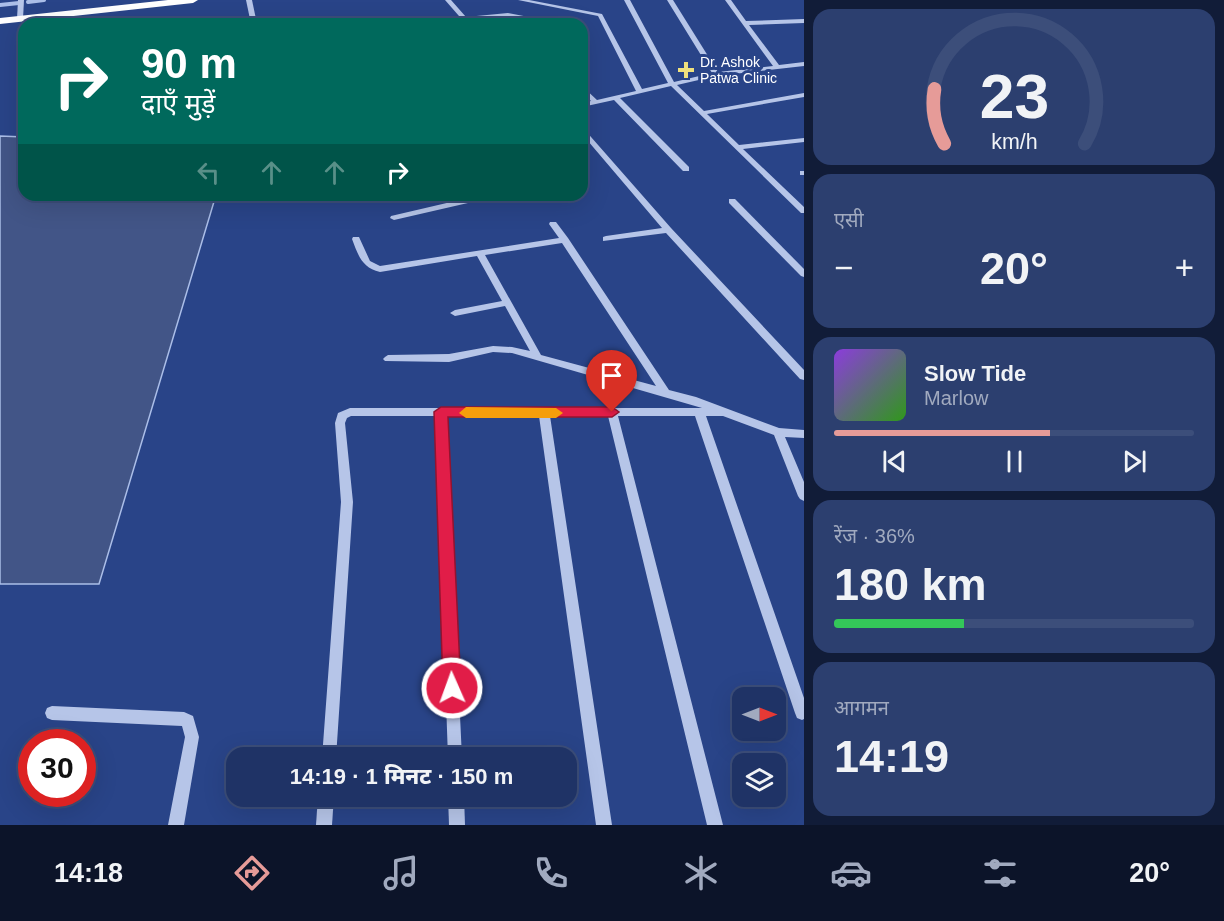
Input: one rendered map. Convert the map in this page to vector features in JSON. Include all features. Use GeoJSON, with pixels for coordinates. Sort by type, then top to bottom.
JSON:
{"type":"FeatureCollection","features":[{"type":"Feature","properties":{"kind":"highway"},"geometry":{"type":"LineString","coordinates":[[0,21],[151,0]]}},
{"type":"Feature","properties":{"kind":"highway"},"geometry":{"type":"LineString","coordinates":[[0,16],[19,17],[193,0]]}},
{"type":"Feature","properties":{"kind":"street"},"geometry":{"type":"LineString","coordinates":[[19,17],[21,0]]}},
{"type":"Feature","properties":{"kind":"street"},"geometry":{"type":"LineString","coordinates":[[249,0],[253,18]]}},
{"type":"Feature","properties":{"kind":"street"},"geometry":{"type":"LineString","coordinates":[[448,0],[464,18]]}},
{"type":"Feature","properties":{"kind":"street"},"geometry":{"type":"LineString","coordinates":[[520,0],[601,16],[639,90]]}},
{"type":"Feature","properties":{"kind":"street"},"geometry":{"type":"LineString","coordinates":[[627,0],[671,83],[804,211]]}},
{"type":"Feature","properties":{"kind":"street"},"geometry":{"type":"LineString","coordinates":[[670,0],[716,74]]}},
{"type":"Feature","properties":{"kind":"street"},"geometry":{"type":"LineString","coordinates":[[728,0],[777,67]]}},
{"type":"Feature","properties":{"kind":"street"},"geometry":{"type":"LineString","coordinates":[[539,18],[546,4]]}},
{"type":"Feature","properties":{"kind":"street"},"geometry":{"type":"LineString","coordinates":[[490,18],[508,15],[526,18]]}},
{"type":"Feature","properties":{"kind":"street"},"geometry":{"type":"LineString","coordinates":[[508,15],[511,18]]}},
{"type":"Feature","properties":{"kind":"street"},"geometry":{"type":"LineString","coordinates":[[746,23],[803,22]]}},
{"type":"Feature","properties":{"kind":"street"},"geometry":{"type":"LineString","coordinates":[[588,104],[639,90],[716,74],[804,64]]}},
{"type":"Feature","properties":{"kind":"street"},"geometry":{"type":"LineString","coordinates":[[588,94],[596,102]]}},
{"type":"Feature","properties":{"kind":"street"},"geometry":{"type":"LineString","coordinates":[[702,113],[804,95]]}},
{"type":"Feature","properties":{"kind":"street"},"geometry":{"type":"LineString","coordinates":[[615,97],[686,169]]}},
{"type":"Feature","properties":{"kind":"street"},"geometry":{"type":"LineString","coordinates":[[588,137],[668,230],[804,376]]}},
{"type":"Feature","properties":{"kind":"street"},"geometry":{"type":"LineString","coordinates":[[738,147],[804,140]]}},
{"type":"Feature","properties":{"kind":"street"},"geometry":{"type":"LineString","coordinates":[[394,218],[466,201]]}},
{"type":"Feature","properties":{"kind":"street"},"geometry":{"type":"LineString","coordinates":[[732,201],[804,274]]}},
{"type":"Feature","properties":{"kind":"street"},"geometry":{"type":"LineString","coordinates":[[553,224],[666,393]]}},
{"type":"Feature","properties":{"kind":"street"},"geometry":{"type":"LineString","coordinates":[[606,238],[668,230]]}},
{"type":"Feature","properties":{"kind":"street"},"geometry":{"type":"LineString","coordinates":[[356,239],[364,259],[373,268],[565,240]]}},
{"type":"Feature","properties":{"kind":"street"},"geometry":{"type":"LineString","coordinates":[[480,254],[537,356]]}},
{"type":"Feature","properties":{"kind":"street"},"geometry":{"type":"LineString","coordinates":[[455,313],[507,303]]}},
{"type":"Feature","properties":{"kind":"street"},"geometry":{"type":"LineString","coordinates":[[388,359],[449,358],[498,349],[537,356],[666,393],[778,432],[804,434]]}},
{"type":"Feature","properties":{"kind":"street"},"geometry":{"type":"LineString","coordinates":[[330,747],[347,502],[340,423],[342,416],[350,412],[700,414],[723,412]]}},
{"type":"Feature","properties":{"kind":"street"},"geometry":{"type":"LineString","coordinates":[[441,412],[454,747]]}},
{"type":"Feature","properties":{"kind":"street"},"geometry":{"type":"LineString","coordinates":[[612,412],[715,825]]}},
{"type":"Feature","properties":{"kind":"street"},"geometry":{"type":"LineString","coordinates":[[544,414],[604,825]]}},
{"type":"Feature","properties":{"kind":"street"},"geometry":{"type":"LineString","coordinates":[[700,414],[802,713]]}},
{"type":"Feature","properties":{"kind":"street"},"geometry":{"type":"LineString","coordinates":[[778,432],[804,496]]}},
{"type":"Feature","properties":{"kind":"street"},"geometry":{"type":"LineString","coordinates":[[52,713],[188,721],[192,737],[176,825]]}},
{"type":"Feature","properties":{"kind":"street"},"geometry":{"type":"LineString","coordinates":[[324,825],[325,807]]}},
{"type":"Feature","properties":{"kind":"street"},"geometry":{"type":"LineString","coordinates":[[456,807],[457,825]]}},
{"type":"Feature","properties":{"kind":"water"},"geometry":{"type":"Polygon","coordinates":[[[0,136],[18,137],[18,201],[214,201],[99,584],[0,584],[0,136]]]}},
{"type":"Feature","properties":{"kind":"waterway"},"geometry":{"type":"LineString","coordinates":[[28,2],[44,0]]}},
{"type":"Feature","properties":{"kind":"waterway"},"geometry":{"type":"LineString","coordinates":[[0,5],[19,3]]}},
{"type":"Feature","properties":{"kind":"slow traffic"},"geometry":{"type":"LineString","coordinates":[[466,413],[556,413]]}},
{"type":"Feature","properties":{"kind":"place","name":"Dr. Ashok Patwa Clinic"},"geometry":{"type":"Point","coordinates":[686,70]}},
{"type":"Feature","properties":{"kind":"route"},"geometry":{"type":"LineString","coordinates":[[452,688],[441,412],[544,414],[612,412]]}}]}
